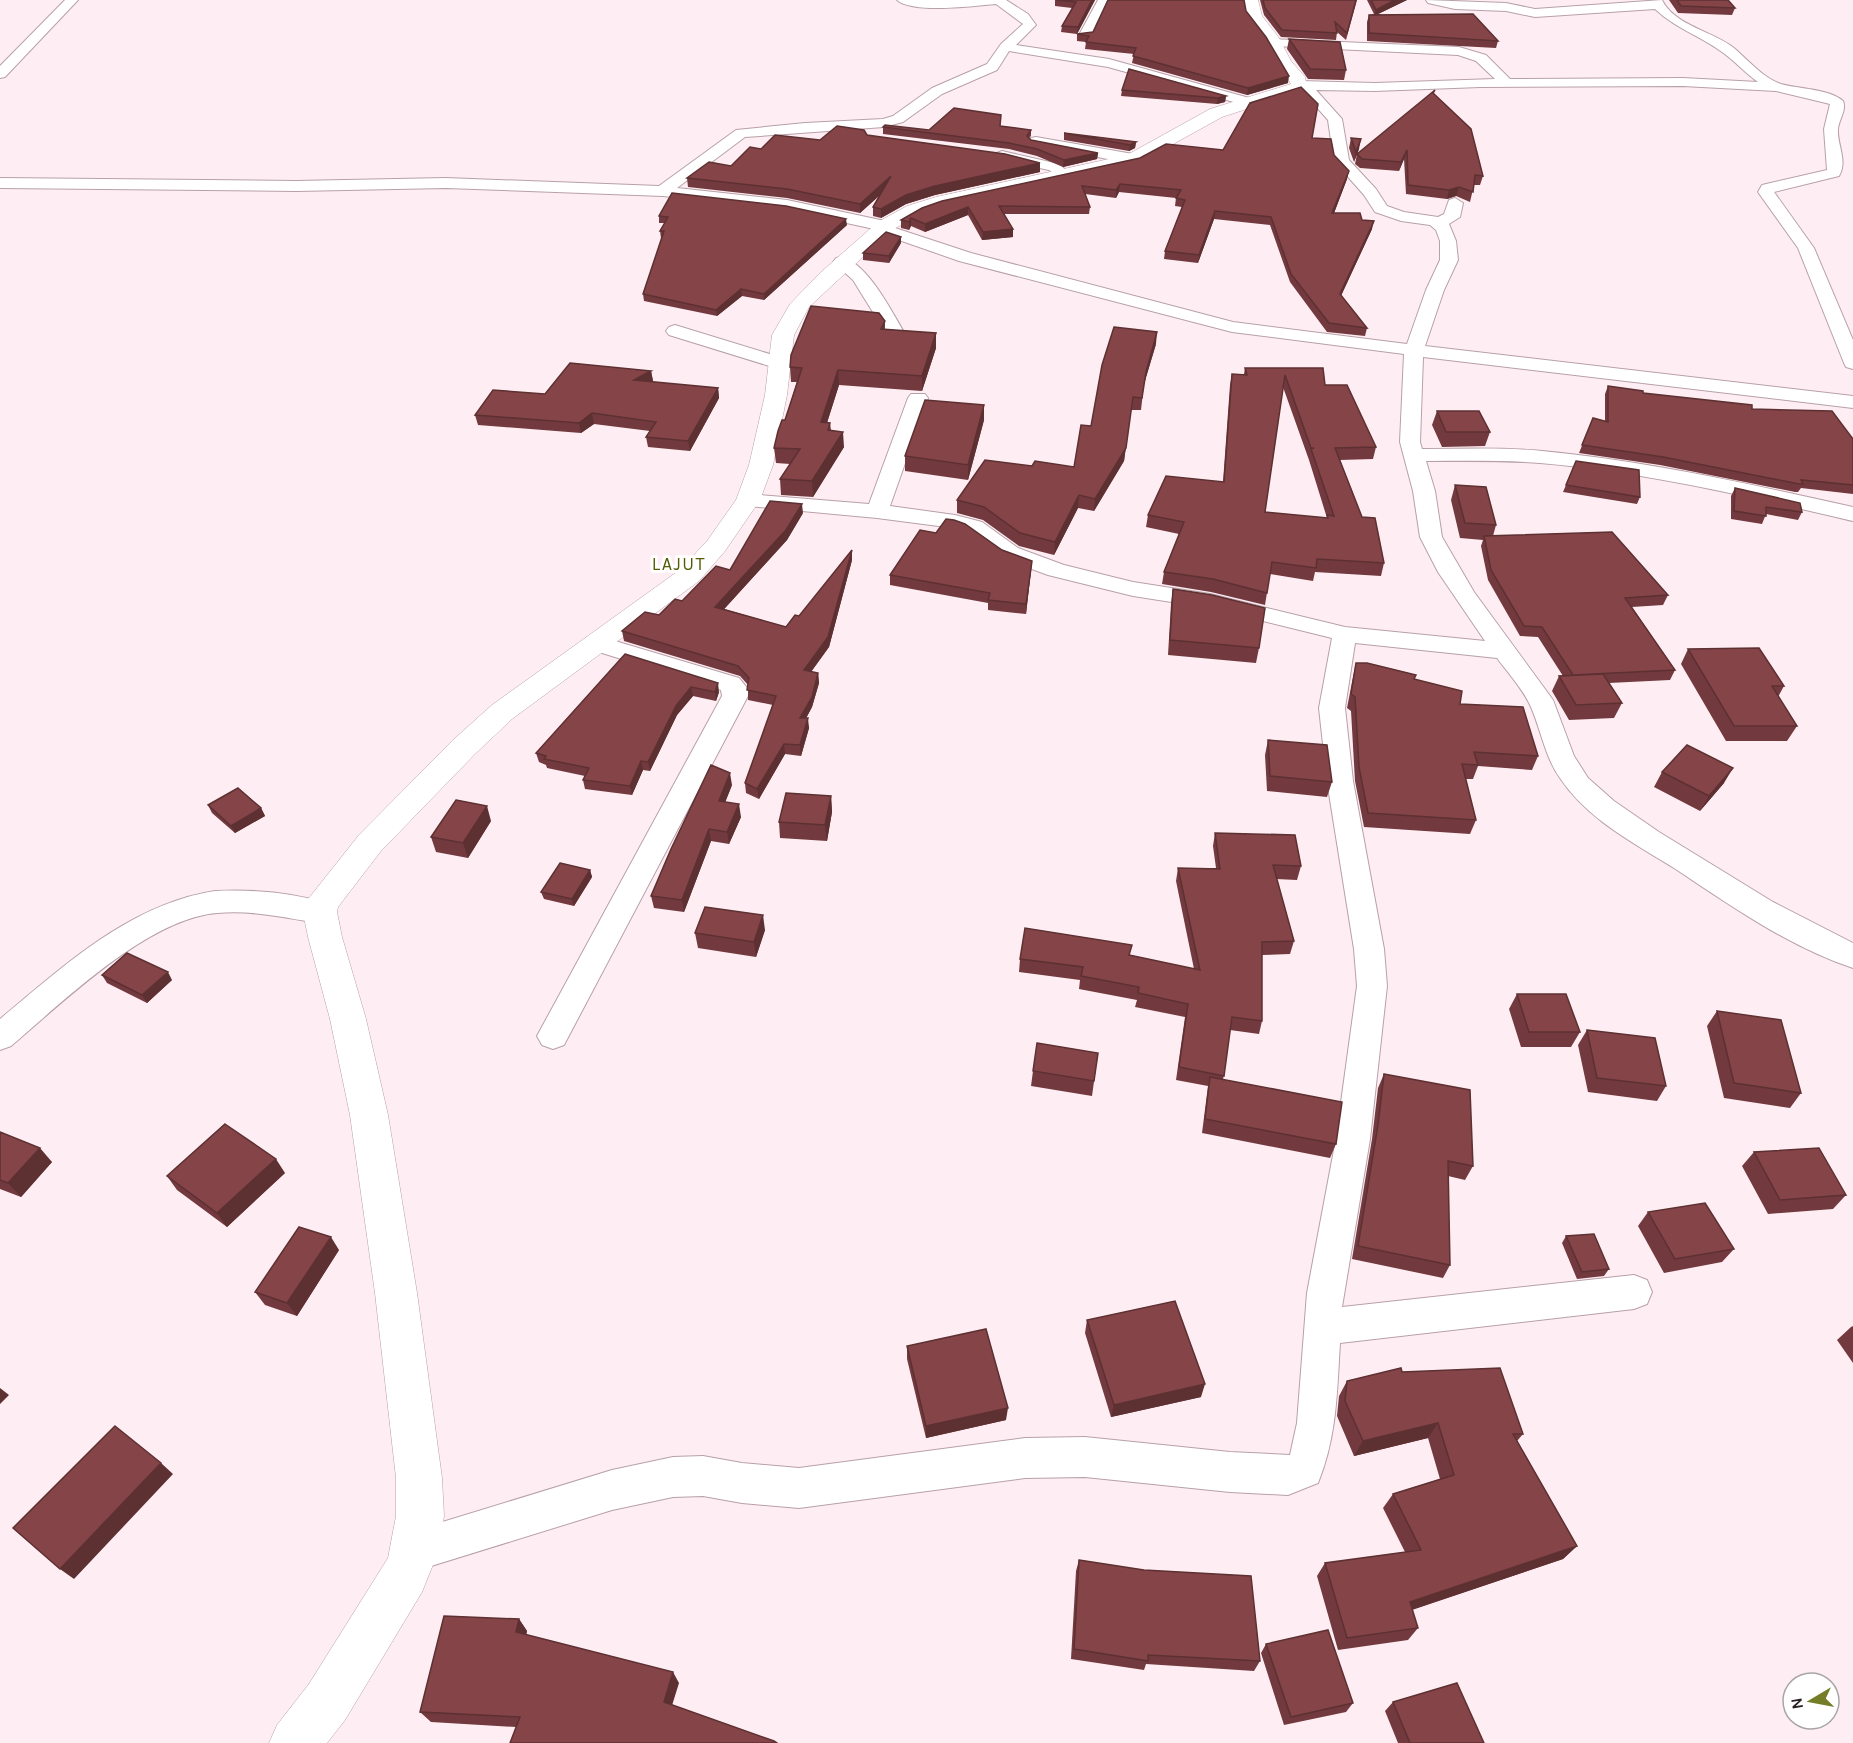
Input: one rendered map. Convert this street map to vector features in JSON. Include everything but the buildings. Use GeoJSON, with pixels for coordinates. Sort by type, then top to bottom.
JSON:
{"type":"FeatureCollection","features":[{"type":"Feature","properties":{"kind":"street"},"geometry":{"type":"LineString","coordinates":[[0,74],[72,0]]}},
{"type":"Feature","properties":{"kind":"street"},"geometry":{"type":"LineString","coordinates":[[663,191],[741,134],[805,127],[884,123],[898,119],[937,92],[992,67],[1006,47],[1030,25],[1024,17],[997,0],[935,5],[903,0]]}},
{"type":"Feature","properties":{"kind":"street"},"geometry":{"type":"LineString","coordinates":[[1085,35],[1104,0]]}},
{"type":"Feature","properties":{"kind":"street"},"geometry":{"type":"LineString","coordinates":[[1251,0],[1249,5],[1252,11],[1274,42],[1300,86],[1313,94],[1335,119],[1338,148],[1342,161],[1370,192],[1381,209],[1401,216],[1438,223],[1452,217],[1455,203]]}},
{"type":"Feature","properties":{"kind":"street"},"geometry":{"type":"LineString","coordinates":[[1432,0],[1455,5],[1506,7],[1535,13],[1657,3],[1673,19],[1728,50],[1746,69],[1776,87]]}},
{"type":"Feature","properties":{"kind":"street"},"geometry":{"type":"LineString","coordinates":[[1274,42],[1459,51],[1481,58],[1507,83]]}},
{"type":"Feature","properties":{"kind":"street"},"geometry":{"type":"LineString","coordinates":[[1006,47],[1109,63],[1248,102]]}},
{"type":"Feature","properties":{"kind":"street"},"geometry":{"type":"LineString","coordinates":[[295,1743],[349,1669],[405,1575],[415,1550],[420,1516],[419,1478],[369,1115],[348,1019],[320,912],[326,896],[370,843],[464,747],[502,712],[690,575],[716,546],[748,500],[763,457],[776,395],[783,335],[800,304],[842,262],[883,227],[915,210],[936,202],[1133,159],[1216,113],[1300,86],[1381,87],[1664,81],[1776,87],[1821,96],[1838,104],[1832,121],[1831,134],[1837,163],[1833,173],[1780,183],[1768,188],[1766,192],[1806,248],[1853,363]]}},
{"type":"Feature","properties":{"kind":"street"},"geometry":{"type":"LineString","coordinates":[[1036,141],[1133,159]]}},
{"type":"Feature","properties":{"kind":"street"},"geometry":{"type":"LineString","coordinates":[[983,154],[1054,167],[1062,174]]}},
{"type":"Feature","properties":{"kind":"street"},"geometry":{"type":"LineString","coordinates":[[0,183],[296,186],[446,183],[663,191],[787,205],[883,227],[965,257],[1232,327],[1853,402]]}},
{"type":"Feature","properties":{"kind":"street"},"geometry":{"type":"LineString","coordinates":[[1438,223],[1443,228],[1448,241],[1449,260],[1435,290],[1414,350],[1410,432],[1424,491],[1431,537],[1449,572],[1540,700],[1548,714],[1567,770],[1578,784],[1616,817],[1722,886],[1820,942],[1853,956]]}},
{"type":"Feature","properties":{"kind":"street"},"geometry":{"type":"LineString","coordinates":[[842,262],[860,276],[899,339]]}},
{"type":"Feature","properties":{"kind":"street"},"geometry":{"type":"LineString","coordinates":[[675,331],[779,363]]}},
{"type":"Feature","properties":{"kind":"street"},"geometry":{"type":"LineString","coordinates":[[877,511],[918,398]]}},
{"type":"Feature","properties":{"kind":"street"},"geometry":{"type":"LineString","coordinates":[[1414,455],[1532,457],[1586,463],[1719,484],[1853,514]]}},
{"type":"Feature","properties":{"kind":"street"},"geometry":{"type":"LineString","coordinates":[[748,500],[877,511],[965,524],[1010,553],[1056,570],[1133,589],[1220,603],[1345,634],[1504,651]]}},
{"type":"Feature","properties":{"kind":"street"},"geometry":{"type":"LineString","coordinates":[[415,1550],[612,1490],[673,1477],[703,1476],[742,1483],[799,1488],[1025,1458],[1085,1457],[1230,1472],[1288,1475],[1304,1469],[1311,1450],[1316,1423],[1325,1293],[1358,1107],[1372,986],[1369,949],[1340,781],[1332,708],[1334,684],[1345,634]]}},
{"type":"Feature","properties":{"kind":"street"},"geometry":{"type":"LineString","coordinates":[[553,1036],[735,696],[735,689],[730,684],[595,643]]}},
{"type":"Feature","properties":{"kind":"street"},"geometry":{"type":"LineString","coordinates":[[0,1037],[106,953],[156,919],[172,912],[202,903],[232,902],[320,912]]}},
{"type":"Feature","properties":{"kind":"street"},"geometry":{"type":"LineString","coordinates":[[1323,1327],[1634,1292]]}},
{"type":"Feature","properties":{"kind":"district","name":"LAJUT"},"geometry":{"type":"Point","coordinates":[679,564]}}]}
